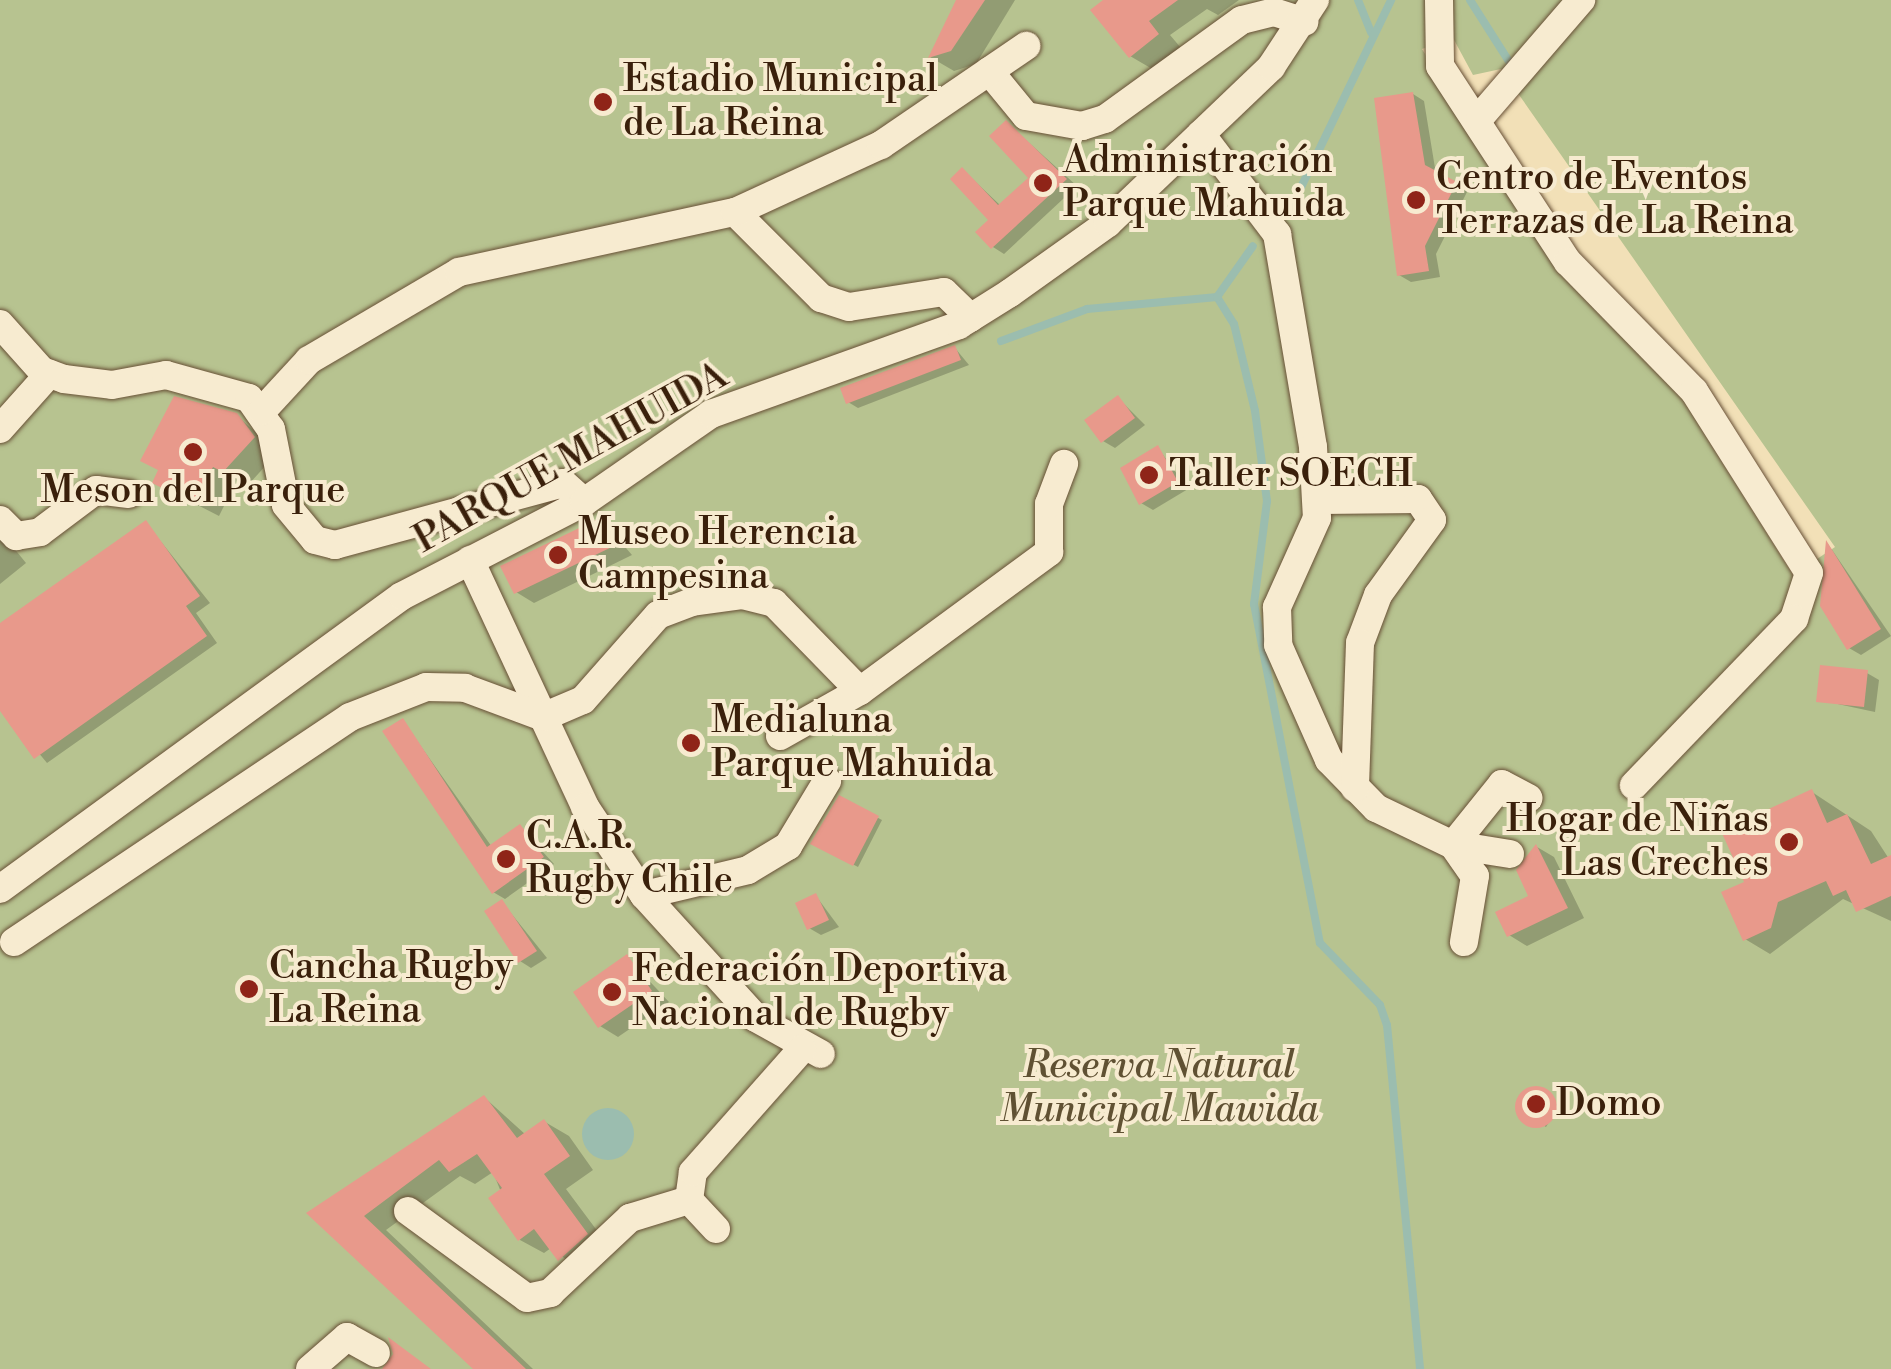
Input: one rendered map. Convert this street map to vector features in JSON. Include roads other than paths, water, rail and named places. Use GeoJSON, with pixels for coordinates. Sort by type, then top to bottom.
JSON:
{"type":"FeatureCollection","features":[{"type":"Feature","properties":{"kind":"street"},"geometry":{"type":"LineString","coordinates":[[1439,0],[1440,66],[1480,117],[1568,262],[1694,391],[1809,573],[1794,620],[1634,785]]}},
{"type":"Feature","properties":{"kind":"street"},"geometry":{"type":"LineString","coordinates":[[1480,117],[1581,0]]}},
{"type":"Feature","properties":{"kind":"street"},"geometry":{"type":"LineString","coordinates":[[988,71],[1026,116],[1082,126],[1105,119],[1242,20],[1274,12],[1309,11]]}},
{"type":"Feature","properties":{"kind":"street","name":"PARQUE MAHUIDA"},"geometry":{"type":"LineString","coordinates":[[0,889],[402,596],[584,502],[711,414],[970,318],[1108,223],[1201,134],[1309,11]]}},
{"type":"Feature","properties":{"kind":"street"},"geometry":{"type":"LineString","coordinates":[[262,411],[310,360],[459,272],[735,212],[881,145],[1026,46]]}},
{"type":"Feature","properties":{"kind":"street"},"geometry":{"type":"LineString","coordinates":[[1201,134],[1277,234],[1320,500],[1274,626],[1329,760],[1355,788],[1400,823],[1452,844],[1510,854]]}},
{"type":"Feature","properties":{"kind":"street"},"geometry":{"type":"LineString","coordinates":[[735,212],[821,298],[849,308],[944,292],[970,318]]}},
{"type":"Feature","properties":{"kind":"street"},"geometry":{"type":"LineString","coordinates":[[0,324],[50,374],[112,385],[180,378],[249,398],[262,411],[286,505],[315,540],[335,546],[563,483],[584,502]]}},
{"type":"Feature","properties":{"kind":"street"},"geometry":{"type":"LineString","coordinates":[[0,429],[50,374]]}},
{"type":"Feature","properties":{"kind":"street"},"geometry":{"type":"LineString","coordinates":[[780,736],[860,691],[1049,552],[1049,504],[1064,464]]}},
{"type":"Feature","properties":{"kind":"street"},"geometry":{"type":"LineString","coordinates":[[0,520],[16,536],[40,532],[96,490],[130,494]]}},
{"type":"Feature","properties":{"kind":"street"},"geometry":{"type":"LineString","coordinates":[[1320,500],[1418,498],[1432,520],[1378,594],[1360,642],[1355,788]]}},
{"type":"Feature","properties":{"kind":"street"},"geometry":{"type":"LineString","coordinates":[[470,560],[586,807],[644,896],[756,1018],[811,1052],[693,1172],[688,1200]]}},
{"type":"Feature","properties":{"kind":"street"},"geometry":{"type":"LineString","coordinates":[[14,942],[294,749],[399,694],[466,688],[544,717],[583,700],[658,615],[742,594],[774,603],[860,691]]}},
{"type":"Feature","properties":{"kind":"street"},"geometry":{"type":"LineString","coordinates":[[644,896],[748,870],[788,846],[827,781]]}},
{"type":"Feature","properties":{"kind":"street"},"geometry":{"type":"LineString","coordinates":[[1452,844],[1502,784],[1528,798]]}},
{"type":"Feature","properties":{"kind":"street"},"geometry":{"type":"LineString","coordinates":[[1452,844],[1476,876],[1464,942]]}},
{"type":"Feature","properties":{"kind":"street"},"geometry":{"type":"LineString","coordinates":[[408,1210],[528,1298],[550,1293],[630,1218],[688,1200]]}},
{"type":"Feature","properties":{"kind":"street"},"geometry":{"type":"LineString","coordinates":[[688,1200],[716,1229]]}},
{"type":"Feature","properties":{"kind":"street"},"geometry":{"type":"LineString","coordinates":[[310,1369],[347,1337],[376,1354]]}},
{"type":"Feature","properties":{"kind":"waterway"},"geometry":{"type":"LineString","coordinates":[[1358,0],[1371,32]]}},
{"type":"Feature","properties":{"kind":"waterway"},"geometry":{"type":"LineString","coordinates":[[1292,206],[1391,0]]}},
{"type":"Feature","properties":{"kind":"waterway"},"geometry":{"type":"LineString","coordinates":[[1470,0],[1510,63]]}},
{"type":"Feature","properties":{"kind":"waterway"},"geometry":{"type":"LineString","coordinates":[[1001,341],[1087,309],[1217,297],[1253,246]]}},
{"type":"Feature","properties":{"kind":"waterway"},"geometry":{"type":"LineString","coordinates":[[1217,297],[1234,324],[1255,411],[1267,501],[1254,604],[1320,943],[1380,1005],[1387,1025],[1420,1369]]}},
{"type":"Feature","properties":{"kind":"place","name":"Estadio Municipal de La Reina"},"geometry":{"type":"Point","coordinates":[603,102]}},
{"type":"Feature","properties":{"kind":"place","name":"Administración Parque Mahuida"},"geometry":{"type":"Point","coordinates":[1043,183]}},
{"type":"Feature","properties":{"kind":"place","name":"Centro de Eventos Terrazas de La Reina"},"geometry":{"type":"Point","coordinates":[1416,200]}},
{"type":"Feature","properties":{"kind":"place","name":"Meson del Parque"},"geometry":{"type":"Point","coordinates":[193,452]}},
{"type":"Feature","properties":{"kind":"place","name":"Taller SOECH"},"geometry":{"type":"Point","coordinates":[1149,475]}},
{"type":"Feature","properties":{"kind":"place","name":"Museo Herencia Campesina"},"geometry":{"type":"Point","coordinates":[558,555]}},
{"type":"Feature","properties":{"kind":"place","name":"Medialuna Parque Mahuida"},"geometry":{"type":"Point","coordinates":[691,743]}},
{"type":"Feature","properties":{"kind":"place","name":"Hogar de Niñas Las Creches"},"geometry":{"type":"Point","coordinates":[1789,842]}},
{"type":"Feature","properties":{"kind":"place","name":"C.A.R. Rugby Chile"},"geometry":{"type":"Point","coordinates":[506,859]}},
{"type":"Feature","properties":{"kind":"place","name":"Cancha Rugby La Reina"},"geometry":{"type":"Point","coordinates":[249,989]}},
{"type":"Feature","properties":{"kind":"place","name":"Federación Deportiva Nacional de Rugby"},"geometry":{"type":"Point","coordinates":[612,992]}},
{"type":"Feature","properties":{"kind":"place","name":"Domo"},"geometry":{"type":"Point","coordinates":[1536,1104]}},
{"type":"Feature","properties":{"kind":"park label","name":"Reserva Natural Municipal Mawida"},"geometry":{"type":"Point","coordinates":[1159,1088]}}]}
